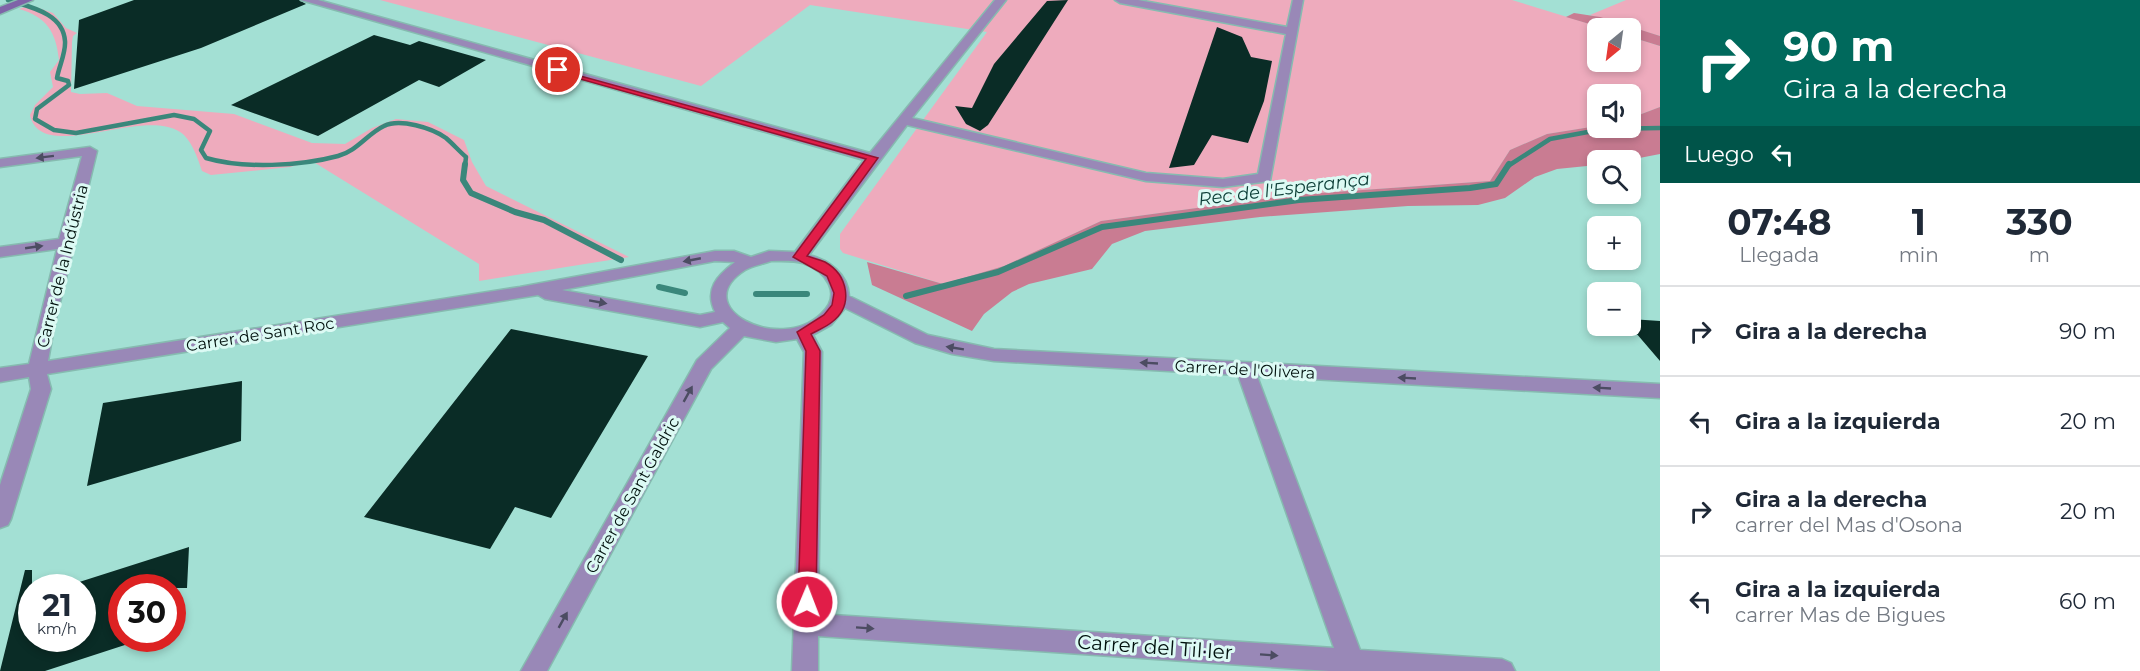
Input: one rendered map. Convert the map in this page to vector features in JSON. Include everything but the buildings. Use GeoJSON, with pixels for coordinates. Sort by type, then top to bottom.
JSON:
{"type":"FeatureCollection","features":[{"type":"Feature","properties":{"kind":"street"},"geometry":{"type":"LineString","coordinates":[[3,9],[28,0]]}},
{"type":"Feature","properties":{"kind":"street"},"geometry":{"type":"LineString","coordinates":[[306,0],[873,158]]}},
{"type":"Feature","properties":{"kind":"street"},"geometry":{"type":"LineString","coordinates":[[800,257],[873,158],[1001,0]]}},
{"type":"Feature","properties":{"kind":"street"},"geometry":{"type":"LineString","coordinates":[[1120,0],[1293,32]]}},
{"type":"Feature","properties":{"kind":"street"},"geometry":{"type":"LineString","coordinates":[[903,120],[1146,177],[1223,183],[1265,178],[1299,0]]}},
{"type":"Feature","properties":{"kind":"street","name":"Carrer de la Indústria"},"geometry":{"type":"LineString","coordinates":[[0,163],[90,151],[45,327],[37,369],[41,388],[0,519]]}},
{"type":"Feature","properties":{"kind":"street"},"geometry":{"type":"LineString","coordinates":[[0,252],[67,243]]}},
{"type":"Feature","properties":{"kind":"street","name":"Carrer de Sant Roc"},"geometry":{"type":"LineString","coordinates":[[0,375],[519,293],[715,256],[734,256],[749,262]]}},
{"type":"Feature","properties":{"kind":"street"},"geometry":{"type":"LineString","coordinates":[[769,256],[800,257],[820,265],[838,282],[840,299],[829,318],[803,332],[777,336],[733,322],[718,303],[719,289],[733,270],[769,256]]}},
{"type":"Feature","properties":{"kind":"street","name":"Carrer de Sant Roc"},"geometry":{"type":"LineString","coordinates":[[519,293],[548,293],[700,321],[733,322]]}},
{"type":"Feature","properties":{"kind":"street","name":"Carrer de l'Olivera"},"geometry":{"type":"LineString","coordinates":[[840,299],[862,307],[913,336],[943,346],[994,355],[1660,391]]}},
{"type":"Feature","properties":{"kind":"street","name":"Carrer de Sant Galdric"},"geometry":{"type":"LineString","coordinates":[[534,671],[704,365],[733,322]]}},
{"type":"Feature","properties":{"kind":"street"},"geometry":{"type":"LineString","coordinates":[[803,332],[813,351],[805,671]]}},
{"type":"Feature","properties":{"kind":"street"},"geometry":{"type":"LineString","coordinates":[[1245,369],[1353,666]]}},
{"type":"Feature","properties":{"kind":"street","name":"Carrer del Til·ler"},"geometry":{"type":"LineString","coordinates":[[807,624],[1353,666],[1502,671]]}},
{"type":"Feature","properties":{"kind":"shaded area"},"geometry":{"type":"Polygon","coordinates":[[[380,0],[1512,0],[1587,23],[1587,72],[1641,72],[1641,40],[1660,46],[1660,107],[1641,114],[1641,84],[1587,84],[1587,128],[1547,134],[1510,150],[1490,181],[1292,195],[1101,221],[1004,266],[943,284],[843,253],[840,249],[840,234],[987,32],[810,5],[701,86],[380,0]]]}},
{"type":"Feature","properties":{"kind":"shaded area"},"geometry":{"type":"Polygon","coordinates":[[[1626,0],[1660,0],[1660,36],[1641,30],[1641,18],[1600,18],[1590,15],[1626,0]]]}},
{"type":"Feature","properties":{"kind":"shaded area"},"geometry":{"type":"Polygon","coordinates":[[[30,5],[53,13],[66,28],[77,33],[73,36],[72,42],[71,92],[107,93],[137,106],[234,114],[312,143],[345,144],[372,128],[396,119],[428,122],[464,140],[472,162],[486,186],[629,257],[479,281],[479,264],[312,161],[290,167],[211,175],[202,171],[193,147],[184,135],[168,127],[147,125],[74,135],[54,135],[38,129],[30,115],[35,105],[53,87],[50,72],[59,60],[55,41],[48,27],[37,16],[19,9],[30,5]]]}},
{"type":"Feature","properties":{"kind":"shaded area"},"geometry":{"type":"Polygon","coordinates":[[[1574,13],[1603,18],[1587,18],[1587,23],[1566,17],[1574,13]]]}},
{"type":"Feature","properties":{"kind":"shaded area"},"geometry":{"type":"Polygon","coordinates":[[[1641,30],[1660,36],[1660,46],[1641,40],[1641,30]]]}},
{"type":"Feature","properties":{"kind":"shaded area"},"geometry":{"type":"Polygon","coordinates":[[[1660,107],[1660,154],[1641,158],[1641,150],[1587,150],[1587,166],[1557,169],[1535,177],[1505,198],[1478,205],[1408,206],[1260,217],[1145,231],[1112,244],[1092,269],[1029,284],[1012,292],[984,314],[972,331],[872,285],[867,262],[943,284],[1004,266],[1101,221],[1292,195],[1490,181],[1510,150],[1547,134],[1587,128],[1587,138],[1641,138],[1641,114],[1660,107]]]}},
{"type":"Feature","properties":{"kind":"waterway","name":"Rec de l'Esperança"},"geometry":{"type":"LineString","coordinates":[[8,0],[44,13],[52,18],[63,31],[64,50],[57,78],[68,81],[69,85],[37,109],[35,119],[54,130],[76,133],[174,115],[194,119],[210,131],[201,150],[206,158],[237,164],[272,165],[307,162],[345,154],[372,133],[384,126],[398,123],[424,128],[446,138],[466,157],[465,166]]}},
{"type":"Feature","properties":{"kind":"waterway","name":"Rec de l'Esperança"},"geometry":{"type":"LineString","coordinates":[[1508,166],[1550,139],[1604,129],[1660,128]]}},
{"type":"Feature","properties":{"kind":"waterway","name":"Rec de l'Esperança"},"geometry":{"type":"LineString","coordinates":[[465,164],[463,180],[471,193],[515,212],[544,220],[621,260]]}},
{"type":"Feature","properties":{"kind":"waterway","name":"Rec de l'Esperança"},"geometry":{"type":"LineString","coordinates":[[906,296],[998,272],[1102,227],[1299,200],[1470,188],[1496,184],[1509,164]]}},
{"type":"Feature","properties":{"kind":"waterway"},"geometry":{"type":"LineString","coordinates":[[659,287],[685,293]]}},
{"type":"Feature","properties":{"kind":"waterway"},"geometry":{"type":"LineString","coordinates":[[756,294],[807,294]]}},
{"type":"Feature","properties":{"kind":"route"},"geometry":{"type":"LineString","coordinates":[[558,70],[873,158],[800,257],[820,265],[831,273],[838,282],[841,293],[838,306],[829,318],[822,324],[803,332],[813,351],[807,602]]}}]}
